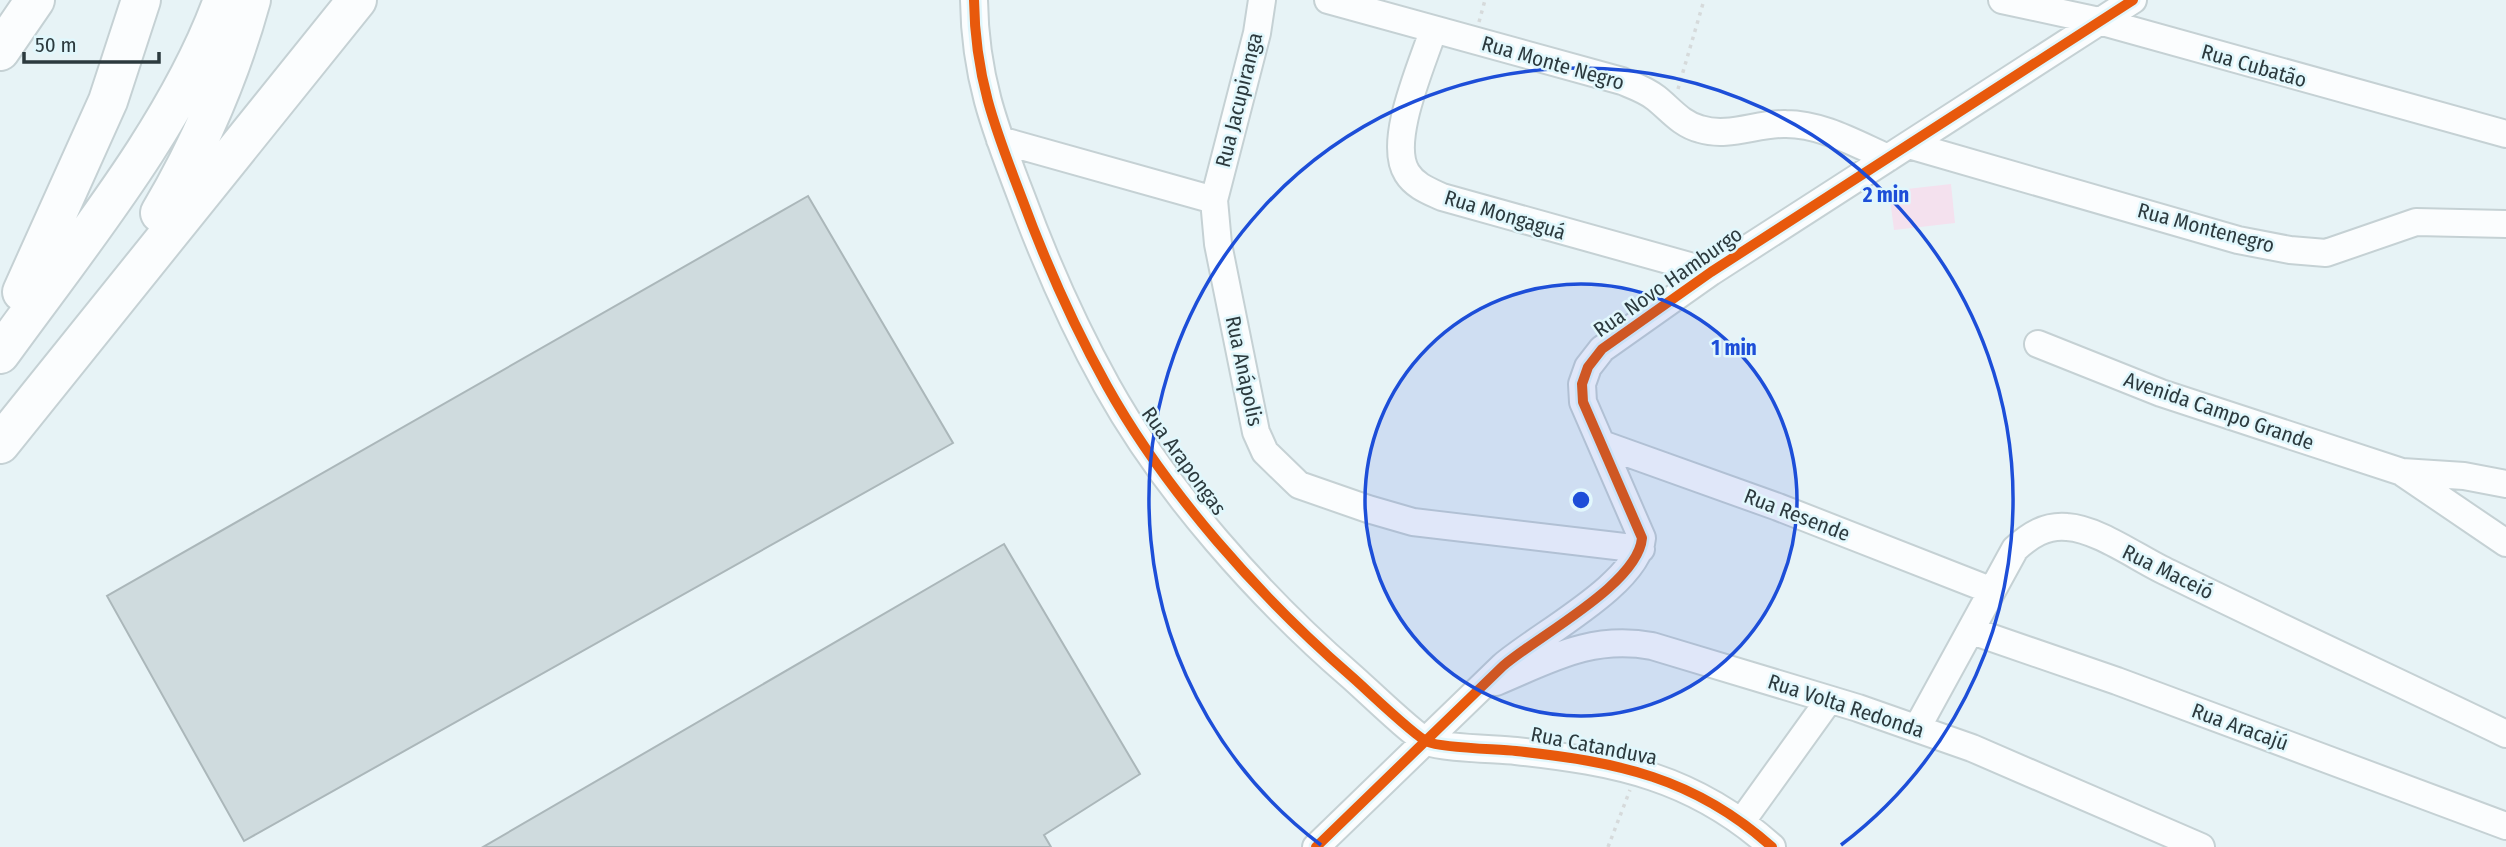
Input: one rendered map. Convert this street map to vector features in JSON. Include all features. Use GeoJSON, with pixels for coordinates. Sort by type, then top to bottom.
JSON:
{"type":"FeatureCollection","features":[{"type":"Feature","properties":{"kind":"highway"},"geometry":{"type":"LineString","coordinates":[[0,22],[12,0]]}},
{"type":"Feature","properties":{"kind":"highway"},"geometry":{"type":"LineString","coordinates":[[0,51],[34,0]]}},
{"type":"Feature","properties":{"kind":"highway"},"geometry":{"type":"LineString","coordinates":[[0,338],[51,233],[98,123],[141,0]]}},
{"type":"Feature","properties":{"kind":"highway"},"geometry":{"type":"LineString","coordinates":[[0,354],[105,209],[159,127],[194,66],[223,0]]}},
{"type":"Feature","properties":{"kind":"highway"},"geometry":{"type":"LineString","coordinates":[[44,386],[156,221],[189,164],[218,100],[251,0]]}},
{"type":"Feature","properties":{"kind":"highway"},"geometry":{"type":"LineString","coordinates":[[0,444],[357,0]]}},
{"type":"Feature","properties":{"kind":"street","name":"Rua Arapongas"},"geometry":{"type":"LineString","coordinates":[[974,0],[978,69],[1000,140],[1037,238],[1073,320],[1108,388],[1172,483],[1219,541],[1312,642],[1428,742]]}},
{"type":"Feature","properties":{"kind":"street","name":"Rua Jacupiranga"},"geometry":{"type":"LineString","coordinates":[[1214,200],[1251,57],[1262,0]]}},
{"type":"Feature","properties":{"kind":"street","name":"Rua Monte Negro"},"geometry":{"type":"LineString","coordinates":[[1328,0],[1622,81],[1656,98],[1685,123],[1714,132],[1783,124],[1802,125],[1899,152]]}},
{"type":"Feature","properties":{"kind":"street","name":"Rua Cubatão"},"geometry":{"type":"LineString","coordinates":[[2002,0],[2099,21],[2506,134]]}},
{"type":"Feature","properties":{"kind":"street","name":"Rua Novo Hamburgo"},"geometry":{"type":"LineString","coordinates":[[1641,549],[1642,538],[1634,516],[1583,402],[1582,384],[1588,367],[1602,349],[1711,272],[2133,0]]}},
{"type":"Feature","properties":{"kind":"street","name":"Rua Mongaguá"},"geometry":{"type":"LineString","coordinates":[[1433,31],[1401,141],[1403,164],[1413,180],[1442,197],[1711,272]]}},
{"type":"Feature","properties":{"kind":"street"},"geometry":{"type":"LineString","coordinates":[[1000,140],[1214,200]]}},
{"type":"Feature","properties":{"kind":"street","name":"Rua Montenegro"},"geometry":{"type":"LineString","coordinates":[[1899,152],[2238,240],[2290,250],[2326,253],[2416,222],[2506,224]]}},
{"type":"Feature","properties":{"kind":"street","name":"Rua Anápolis"},"geometry":{"type":"LineString","coordinates":[[1214,200],[1218,244],[1256,432],[1265,452],[1279,469],[1299,485],[1413,522],[1641,549]]}},
{"type":"Feature","properties":{"kind":"street","name":"Avenida Campo Grande"},"geometry":{"type":"LineString","coordinates":[[2038,344],[2161,393],[2402,472]]}},
{"type":"Feature","properties":{"kind":"street","name":"Rua Resende"},"geometry":{"type":"LineString","coordinates":[[1602,444],[1778,506],[1990,590]]}},
{"type":"Feature","properties":{"kind":"street"},"geometry":{"type":"LineString","coordinates":[[2402,472],[2464,476],[2506,484]]}},
{"type":"Feature","properties":{"kind":"street"},"geometry":{"type":"LineString","coordinates":[[2402,472],[2506,543]]}},
{"type":"Feature","properties":{"kind":"street"},"geometry":{"type":"LineString","coordinates":[[2449,504],[2464,476]]}},
{"type":"Feature","properties":{"kind":"street","name":"Rua Maceió"},"geometry":{"type":"LineString","coordinates":[[1917,729],[1972,631],[1990,590],[2015,549],[2029,536],[2048,528],[2068,527],[2088,532],[2165,572],[2506,734]]}},
{"type":"Feature","properties":{"kind":"street"},"geometry":{"type":"LineString","coordinates":[[1316,847],[1525,647],[1616,583],[1631,567],[1641,549]]}},
{"type":"Feature","properties":{"kind":"street","name":"Rua Aracajú"},"geometry":{"type":"LineString","coordinates":[[1972,631],[2117,681],[2506,825]]}},
{"type":"Feature","properties":{"kind":"street","name":"Rua Volta Redonda"},"geometry":{"type":"LineString","coordinates":[[1482,688],[1567,652],[1595,644],[1624,641],[1707,662],[1972,748],[2201,847]]}},
{"type":"Feature","properties":{"kind":"street"},"geometry":{"type":"LineString","coordinates":[[1742,821],[1829,700]]}},
{"type":"Feature","properties":{"kind":"street","name":"Rua Catanduva"},"geometry":{"type":"LineString","coordinates":[[1428,742],[1561,756],[1638,770],[1703,796],[1742,821],[1772,847]]}},
{"type":"Feature","properties":{"kind":"path"},"geometry":{"type":"LineString","coordinates":[[1671,112],[1704,0]]}},
{"type":"Feature","properties":{"kind":"path"},"geometry":{"type":"LineString","coordinates":[[1608,847],[1638,770]]}},
{"type":"Feature","properties":{"kind":"shaded area"},"geometry":{"type":"Polygon","coordinates":[[[1951,184],[1955,223],[1894,230],[1889,191],[1951,184]]]}},
{"type":"Feature","properties":{"kind":"building"},"geometry":{"type":"Polygon","coordinates":[[[808,196],[953,443],[244,841],[107,596],[808,196]]]}},
{"type":"Feature","properties":{"kind":"building"},"geometry":{"type":"Polygon","coordinates":[[[1004,544],[1140,774],[1044,835],[1051,847],[483,847],[1004,544]]]}},
{"type":"Feature","properties":{"kind":"cycle path"},"geometry":{"type":"LineString","coordinates":[[974,0],[982,77],[995,123],[1040,245],[1071,316],[1107,386],[1157,465],[1186,504],[1249,577],[1317,645],[1401,722],[1428,742],[1445,746],[1553,755],[1653,777],[1713,804],[1743,823],[1772,847]]}},
{"type":"Feature","properties":{"kind":"cycle path"},"geometry":{"type":"LineString","coordinates":[[1316,847],[1503,666],[1606,591],[1624,573],[1636,555],[1642,538],[1583,402],[1582,384],[1588,367],[1602,349],[1711,272],[2133,0]]}}]}
